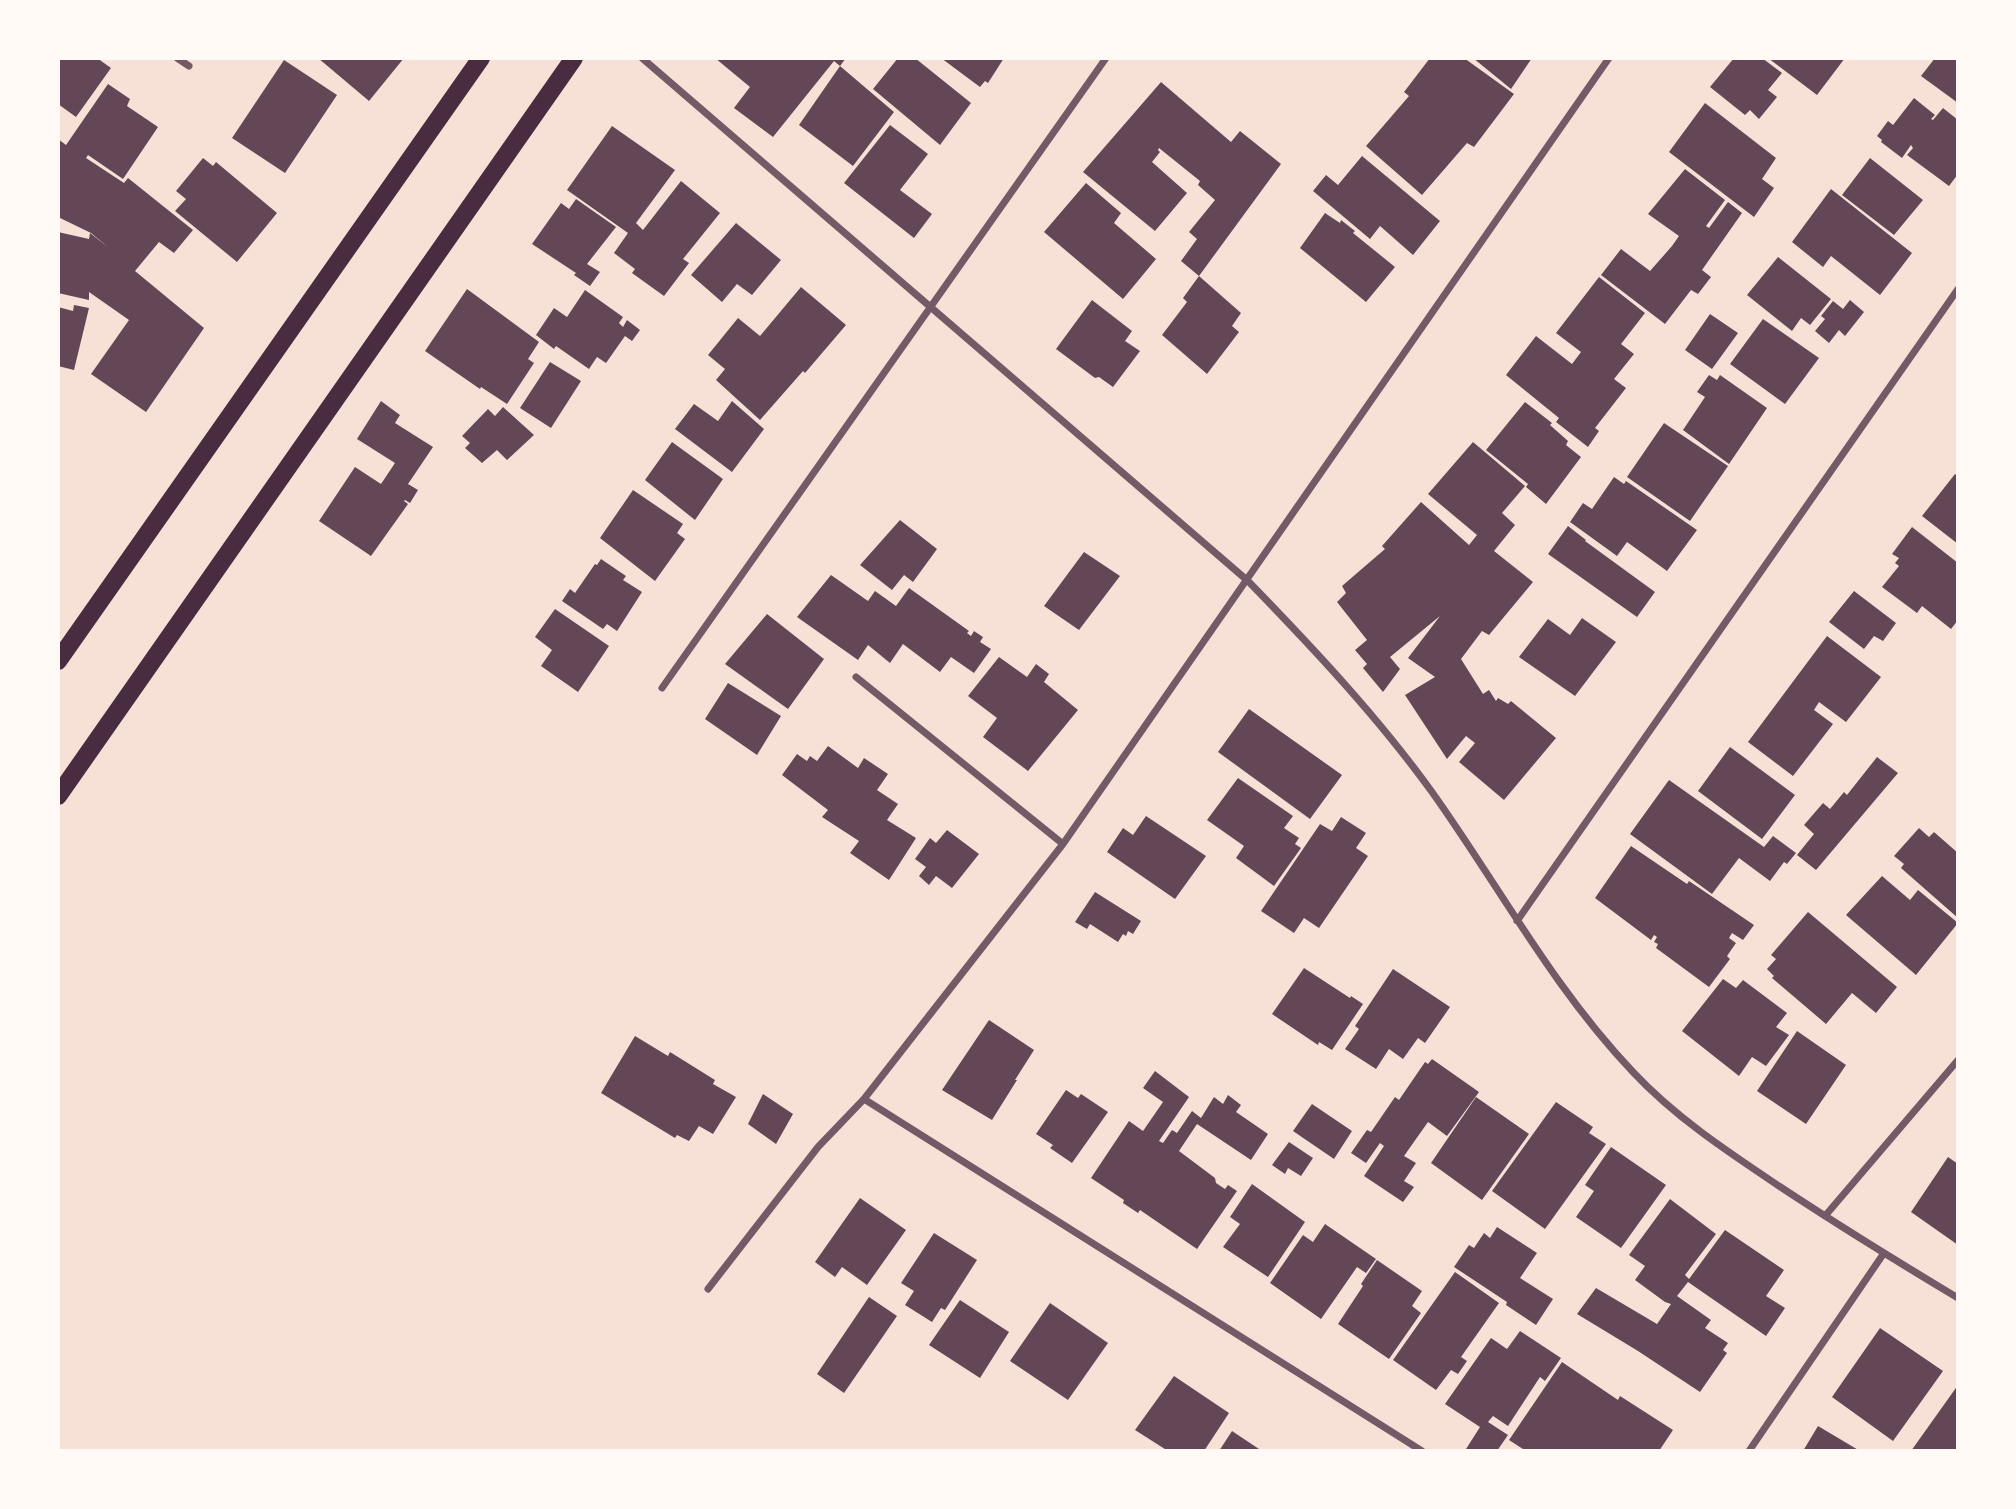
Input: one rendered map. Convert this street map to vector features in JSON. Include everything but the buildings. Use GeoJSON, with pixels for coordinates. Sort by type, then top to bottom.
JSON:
{"type":"FeatureCollection","features":[{"type":"Feature","properties":{"kind":"main road"},"geometry":{"type":"LineString","coordinates":[[58,661],[481,58]]}},
{"type":"Feature","properties":{"kind":"main road"},"geometry":{"type":"LineString","coordinates":[[58,796],[574,58]]}},
{"type":"Feature","properties":{"kind":"street"},"geometry":{"type":"LineString","coordinates":[[177,58],[188,66]]}},
{"type":"Feature","properties":{"kind":"street"},"geometry":{"type":"LineString","coordinates":[[642,58],[1248,581],[1336,673],[1386,733],[1432,793],[1565,990],[1634,1073],[1681,1115],[1730,1153],[1825,1216],[1958,1298]]}},
{"type":"Feature","properties":{"kind":"street"},"geometry":{"type":"LineString","coordinates":[[662,688],[1106,58]]}},
{"type":"Feature","properties":{"kind":"street"},"geometry":{"type":"LineString","coordinates":[[708,1289],[818,1147],[864,1099],[1063,844],[1609,58]]}},
{"type":"Feature","properties":{"kind":"street"},"geometry":{"type":"LineString","coordinates":[[1517,920],[1958,289]]}},
{"type":"Feature","properties":{"kind":"street"},"geometry":{"type":"LineString","coordinates":[[856,677],[1063,844]]}},
{"type":"Feature","properties":{"kind":"street"},"geometry":{"type":"LineString","coordinates":[[1825,1216],[1958,1060]]}},
{"type":"Feature","properties":{"kind":"street"},"geometry":{"type":"LineString","coordinates":[[864,1099],[1422,1451]]}},
{"type":"Feature","properties":{"kind":"street"},"geometry":{"type":"LineString","coordinates":[[1749,1451],[1884,1253]]}}]}
